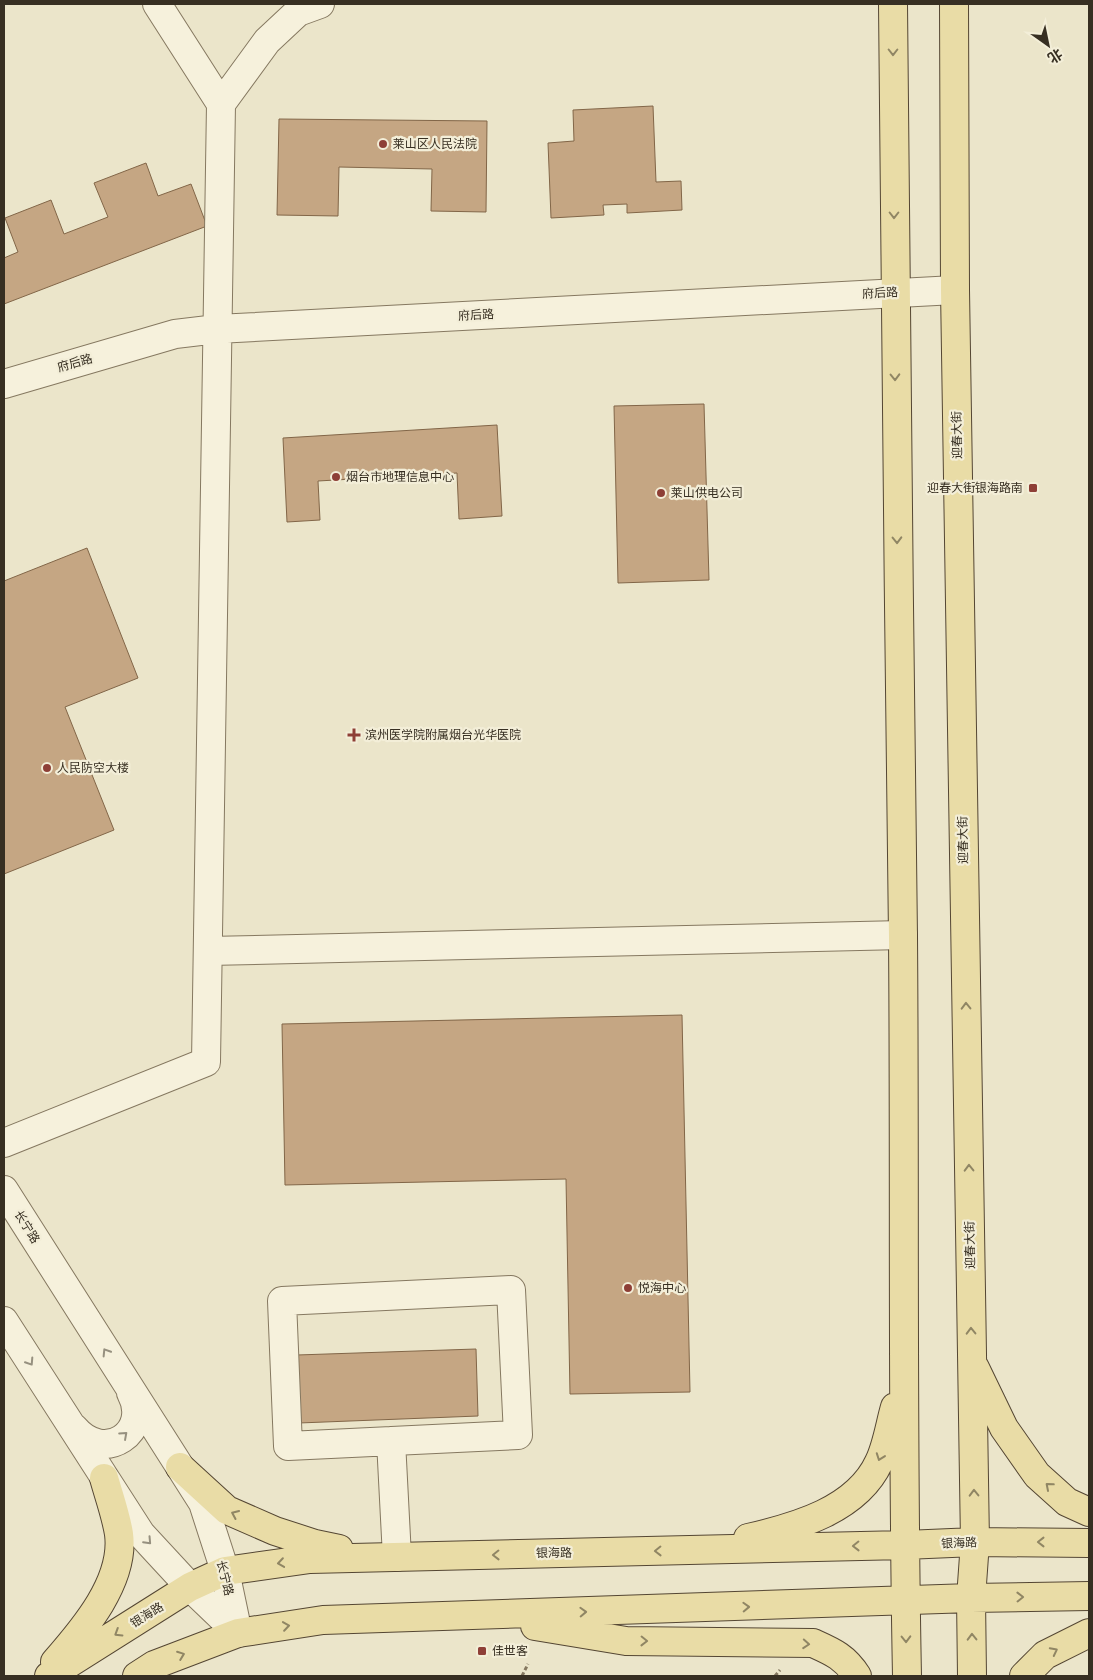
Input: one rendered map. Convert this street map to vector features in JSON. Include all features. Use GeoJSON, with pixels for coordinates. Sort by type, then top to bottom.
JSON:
{"type":"FeatureCollection","features":[{"type":"Feature","properties":{"kind":"main road"},"geometry":{"type":"LineString","coordinates":[[893,4],[894,292],[903,935],[905,1601],[907,1676]]}},
{"type":"Feature","properties":{"kind":"main road","name":"迎春大街"},"geometry":{"type":"LineString","coordinates":[[954,4],[954,290],[975,1542],[971,1598],[972,1676]]}},
{"type":"Feature","properties":{"kind":"main road"},"geometry":{"type":"LineString","coordinates":[[972,1361],[1004,1428],[1036,1475],[1067,1502],[1089,1512]]}},
{"type":"Feature","properties":{"kind":"main road"},"geometry":{"type":"LineString","coordinates":[[693,1550],[780,1531],[828,1512],[859,1492],[879,1462],[904,1377]]}},
{"type":"Feature","properties":{"kind":"main road"},"geometry":{"type":"LineString","coordinates":[[180,1466],[227,1510],[275,1531],[315,1544],[390,1557]]}},
{"type":"Feature","properties":{"kind":"main road"},"geometry":{"type":"LineString","coordinates":[[43,1676],[80,1633],[112,1583],[119,1562],[119,1535],[104,1478]]}},
{"type":"Feature","properties":{"kind":"main road","name":"银海路"},"geometry":{"type":"LineString","coordinates":[[49,1676],[190,1587],[225,1571],[310,1559],[975,1542],[1089,1543]]}},
{"type":"Feature","properties":{"kind":"main road"},"geometry":{"type":"LineString","coordinates":[[137,1676],[154,1665],[238,1633],[323,1620],[971,1598],[1089,1596]]}},
{"type":"Feature","properties":{"kind":"main road"},"geometry":{"type":"LineString","coordinates":[[475,1616],[626,1641],[813,1643],[834,1652],[849,1664],[857,1676]]}},
{"type":"Feature","properties":{"kind":"main road"},"geometry":{"type":"LineString","coordinates":[[1024,1676],[1045,1655],[1089,1633]]}},
{"type":"Feature","properties":{"kind":"street"},"geometry":{"type":"LineString","coordinates":[[4,1143],[206,1062],[221,104],[157,4]]}},
{"type":"Feature","properties":{"kind":"street"},"geometry":{"type":"LineString","coordinates":[[221,104],[267,41],[298,12],[320,4]]}},
{"type":"Feature","properties":{"kind":"street","name":"府后路"},"geometry":{"type":"LineString","coordinates":[[4,384],[175,334],[217,329],[954,290]]}},
{"type":"Feature","properties":{"kind":"street"},"geometry":{"type":"LineString","coordinates":[[208,951],[903,935]]}},
{"type":"Feature","properties":{"kind":"street","name":"长宁路"},"geometry":{"type":"LineString","coordinates":[[4,1190],[203,1503],[225,1571],[238,1633]]}},
{"type":"Feature","properties":{"kind":"street"},"geometry":{"type":"LineString","coordinates":[[511,1290],[518,1435],[391,1441],[288,1446],[282,1301],[511,1290]]}},
{"type":"Feature","properties":{"kind":"street","name":"长宁路"},"geometry":{"type":"LineString","coordinates":[[4,1321],[141,1534],[190,1587],[238,1633]]}},
{"type":"Feature","properties":{"kind":"street"},"geometry":{"type":"LineString","coordinates":[[70,1423],[81,1436],[96,1444],[114,1444],[129,1433],[136,1417],[134,1399],[125,1382]]}},
{"type":"Feature","properties":{"kind":"street"},"geometry":{"type":"LineString","coordinates":[[390,1557],[391,1441]]}},
{"type":"Feature","properties":{"kind":"path"},"geometry":{"type":"LineString","coordinates":[[522,1676],[528,1664]]}},
{"type":"Feature","properties":{"kind":"building"},"geometry":{"type":"Polygon","coordinates":[[[653,106],[656,182],[681,181],[682,210],[627,213],[627,204],[603,205],[604,215],[551,218],[548,143],[574,141],[573,110],[653,106]]]}},
{"type":"Feature","properties":{"kind":"building","name":"莱山区人民法院"},"geometry":{"type":"Polygon","coordinates":[[[279,119],[487,121],[486,212],[431,211],[432,169],[339,167],[338,216],[277,215],[279,119]]]}},
{"type":"Feature","properties":{"kind":"building"},"geometry":{"type":"Polygon","coordinates":[[[146,163],[158,196],[191,184],[207,226],[4,304],[4,258],[18,252],[5,218],[51,200],[64,234],[108,217],[94,183],[146,163]]]}},
{"type":"Feature","properties":{"kind":"building","name":"莱山供电公司"},"geometry":{"type":"Polygon","coordinates":[[[704,404],[709,580],[618,583],[614,406],[704,404]]]}},
{"type":"Feature","properties":{"kind":"building","name":"烟台市地理信息中心"},"geometry":{"type":"Polygon","coordinates":[[[497,425],[502,516],[459,519],[457,473],[318,481],[320,520],[287,522],[283,438],[497,425]]]}},
{"type":"Feature","properties":{"kind":"building","name":"人民防空大楼"},"geometry":{"type":"Polygon","coordinates":[[[87,548],[138,678],[65,707],[114,830],[4,874],[4,581],[87,548]]]}},
{"type":"Feature","properties":{"kind":"building","name":"悦海中心"},"geometry":{"type":"Polygon","coordinates":[[[682,1015],[690,1392],[570,1394],[566,1179],[285,1185],[282,1024],[682,1015]]]}},
{"type":"Feature","properties":{"kind":"building"},"geometry":{"type":"Polygon","coordinates":[[[476,1349],[478,1416],[299,1423],[297,1355],[476,1349]]]}},
{"type":"Feature","properties":{"kind":"place","name":"莱山区人民法院"},"geometry":{"type":"Point","coordinates":[383,144]}},
{"type":"Feature","properties":{"kind":"place","name":"烟台市地理信息中心"},"geometry":{"type":"Point","coordinates":[336,477]}},
{"type":"Feature","properties":{"kind":"place","name":"迎春大街银海路南"},"geometry":{"type":"Point","coordinates":[1033,488]}},
{"type":"Feature","properties":{"kind":"place","name":"莱山供电公司"},"geometry":{"type":"Point","coordinates":[661,493]}},
{"type":"Feature","properties":{"kind":"place","name":"滨州医学院附属烟台光华医院"},"geometry":{"type":"Point","coordinates":[354,735]}},
{"type":"Feature","properties":{"kind":"place","name":"人民防空大楼"},"geometry":{"type":"Point","coordinates":[47,768]}},
{"type":"Feature","properties":{"kind":"place","name":"悦海中心"},"geometry":{"type":"Point","coordinates":[628,1288]}},
{"type":"Feature","properties":{"kind":"place","name":"佳世客"},"geometry":{"type":"Point","coordinates":[482,1651]}}]}
